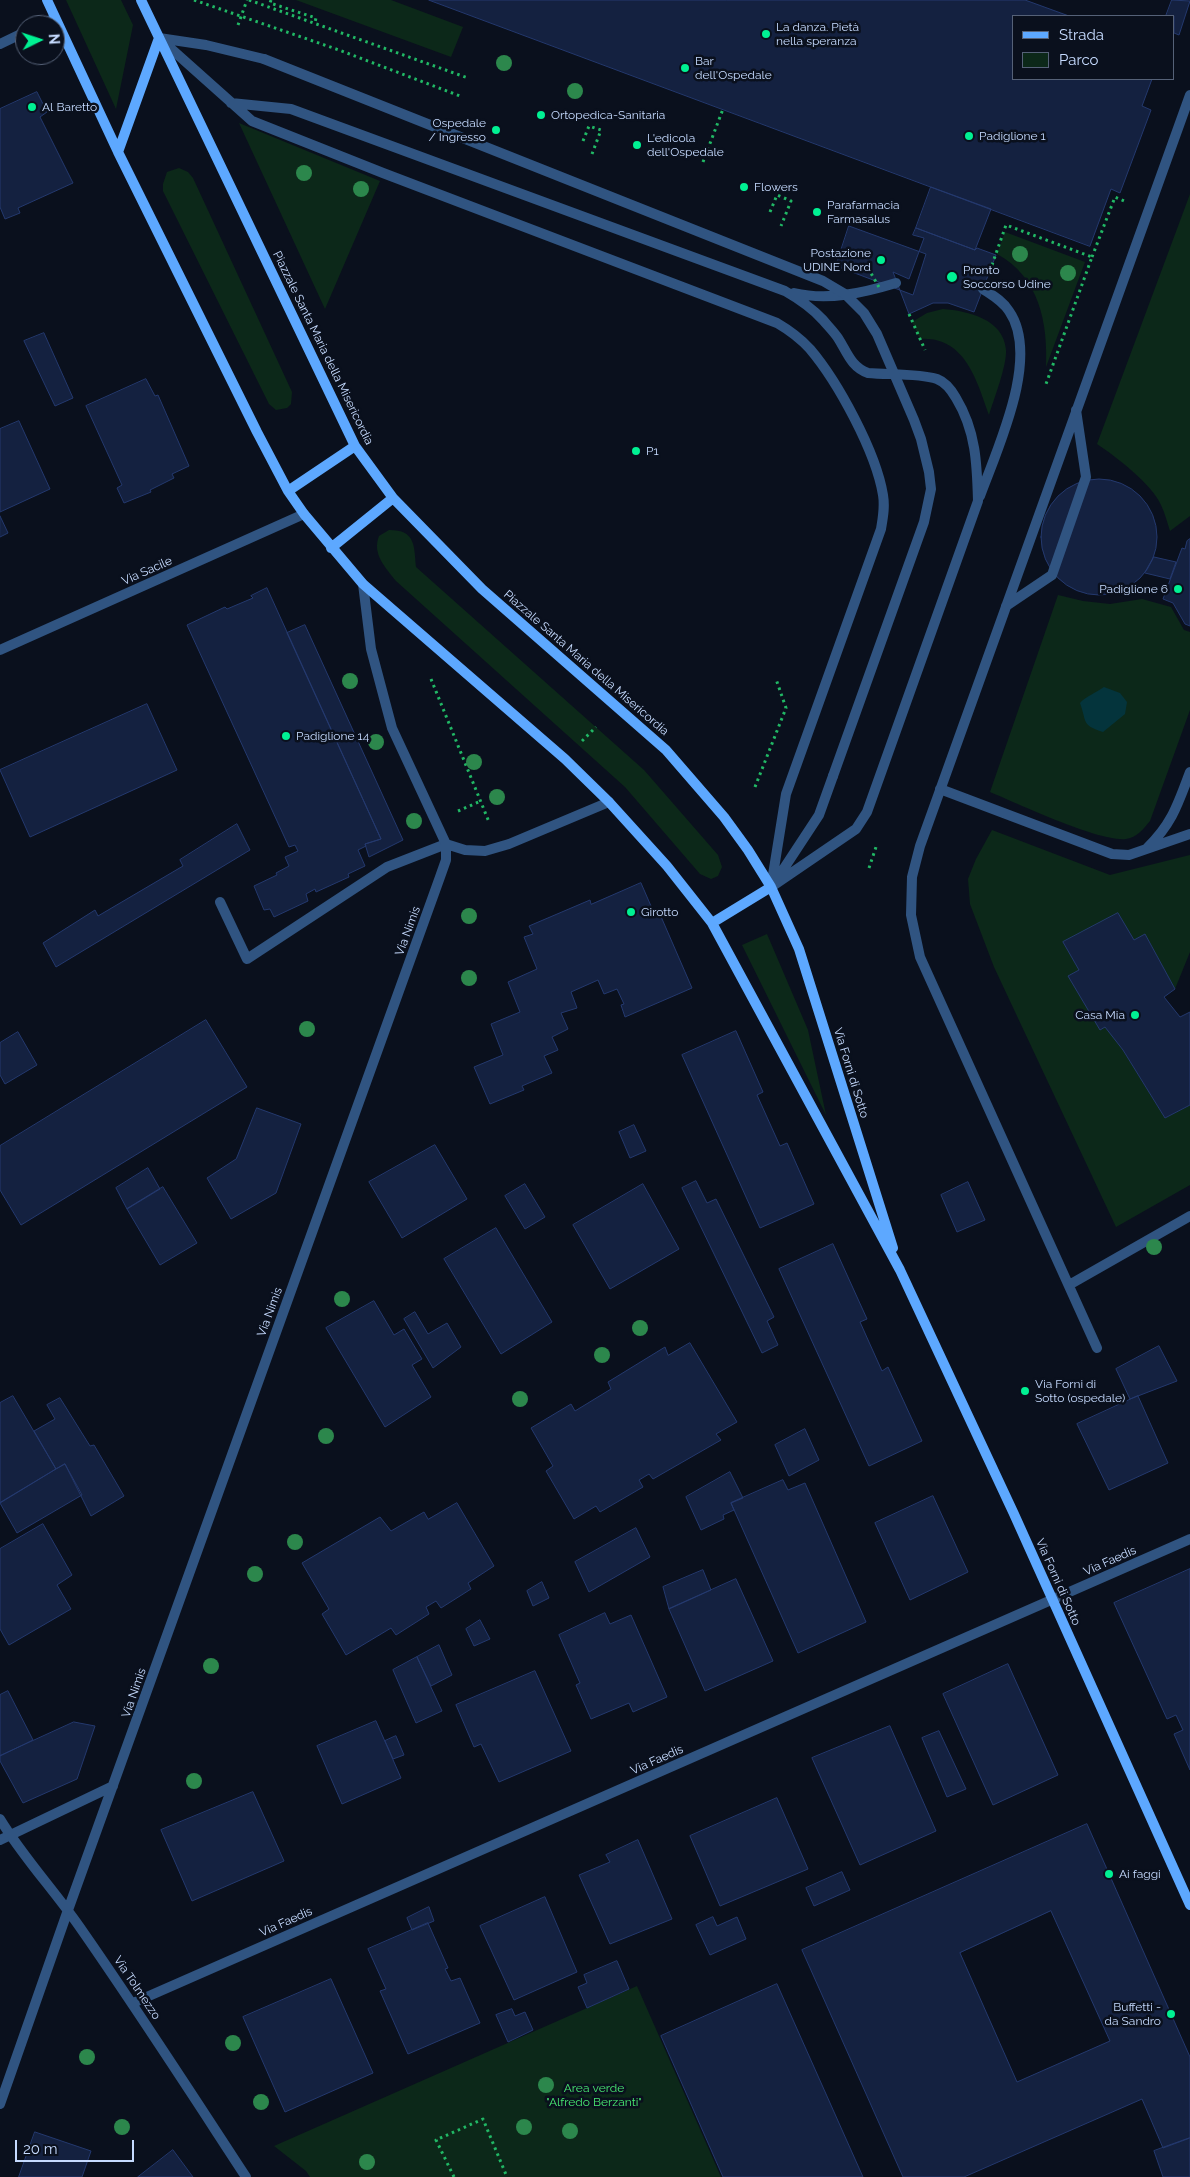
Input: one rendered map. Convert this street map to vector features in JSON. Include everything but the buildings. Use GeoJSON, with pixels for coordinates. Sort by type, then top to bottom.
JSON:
{"type":"FeatureCollection","features":[{"type":"Feature","properties":{"kind":"main road"},"geometry":{"type":"LineString","coordinates":[[47,0],[54,15]]}},
{"type":"Feature","properties":{"kind":"main road","name":"Piazzale Santa Maria della Misericordia"},"geometry":{"type":"LineString","coordinates":[[141,0],[355,446],[393,498],[482,589],[666,750],[724,817],[748,850],[771,887]]}},
{"type":"Feature","properties":{"kind":"main road"},"geometry":{"type":"LineString","coordinates":[[118,152],[159,38]]}},
{"type":"Feature","properties":{"kind":"main road"},"geometry":{"type":"LineString","coordinates":[[65,39],[118,152],[257,432],[288,491],[331,548],[363,584],[565,759],[609,802],[667,866],[712,923],[771,887]]}},
{"type":"Feature","properties":{"kind":"main road"},"geometry":{"type":"LineString","coordinates":[[288,491],[355,446]]}},
{"type":"Feature","properties":{"kind":"main road"},"geometry":{"type":"LineString","coordinates":[[331,548],[393,498]]}},
{"type":"Feature","properties":{"kind":"main road","name":"Via Forni di Sotto"},"geometry":{"type":"LineString","coordinates":[[771,887],[800,949],[900,1270]]}},
{"type":"Feature","properties":{"kind":"main road","name":"Via Forni di Sotto"},"geometry":{"type":"LineString","coordinates":[[712,923],[900,1270],[1190,1905]]}},
{"type":"Feature","properties":{"kind":"street"},"geometry":{"type":"LineString","coordinates":[[0,44],[15,37]]}},
{"type":"Feature","properties":{"kind":"street"},"geometry":{"type":"LineString","coordinates":[[159,38],[206,45],[264,59],[823,281],[845,294],[864,313],[877,334],[921,439],[930,472],[931,489],[924,522],[819,815],[771,887]]}},
{"type":"Feature","properties":{"kind":"street"},"geometry":{"type":"LineString","coordinates":[[159,38],[252,121],[777,323],[795,334],[810,348],[823,366],[852,415],[874,458],[884,495],[885,512],[881,529],[786,794],[771,887]]}},
{"type":"Feature","properties":{"kind":"street"},"geometry":{"type":"LineString","coordinates":[[1097,1348],[920,958],[911,915],[912,876],[920,846],[940,789],[1190,95]]}},
{"type":"Feature","properties":{"kind":"street"},"geometry":{"type":"LineString","coordinates":[[230,103],[291,109],[785,291],[808,296],[826,297],[871,290],[896,283]]}},
{"type":"Feature","properties":{"kind":"street"},"geometry":{"type":"LineString","coordinates":[[771,887],[856,829],[867,812],[1011,412],[1021,360],[1020,341],[1009,311],[997,298],[983,289]]}},
{"type":"Feature","properties":{"kind":"street"},"geometry":{"type":"LineString","coordinates":[[785,291],[821,317],[839,339],[854,366],[860,371],[868,374],[924,377],[938,380],[952,392],[967,418],[972,432],[976,449],[978,502]]}},
{"type":"Feature","properties":{"kind":"street"},"geometry":{"type":"LineString","coordinates":[[1006,606],[1052,575],[1086,477],[1076,409]]}},
{"type":"Feature","properties":{"kind":"street","name":"Via Sacile"},"geometry":{"type":"LineString","coordinates":[[0,650],[304,514]]}},
{"type":"Feature","properties":{"kind":"street"},"geometry":{"type":"LineString","coordinates":[[363,584],[371,649],[392,728],[446,844]]}},
{"type":"Feature","properties":{"kind":"street"},"geometry":{"type":"LineString","coordinates":[[1144,850],[1163,833],[1174,815],[1190,772]]}},
{"type":"Feature","properties":{"kind":"street"},"geometry":{"type":"LineString","coordinates":[[940,789],[1099,851],[1112,854],[1129,855],[1190,834]]}},
{"type":"Feature","properties":{"kind":"street"},"geometry":{"type":"LineString","coordinates":[[220,902],[247,959],[387,867],[446,844],[465,850],[484,851],[508,844],[609,802]]}},
{"type":"Feature","properties":{"kind":"street","name":"Via Nimis"},"geometry":{"type":"LineString","coordinates":[[0,2104],[440,877],[446,860],[446,844]]}},
{"type":"Feature","properties":{"kind":"street"},"geometry":{"type":"LineString","coordinates":[[1069,1285],[1190,1216]]}},
{"type":"Feature","properties":{"kind":"street","name":"Via Faedis"},"geometry":{"type":"LineString","coordinates":[[133,2003],[1190,1539]]}},
{"type":"Feature","properties":{"kind":"street"},"geometry":{"type":"LineString","coordinates":[[5,1838],[113,1786]]}},
{"type":"Feature","properties":{"kind":"street","name":"Via Tolmezzo"},"geometry":{"type":"LineString","coordinates":[[0,1819],[5,1838],[68,1910],[133,2003],[246,2177]]}},
{"type":"Feature","properties":{"kind":"path"},"geometry":{"type":"LineString","coordinates":[[194,0],[339,50],[460,96]]}},
{"type":"Feature","properties":{"kind":"path"},"geometry":{"type":"LineString","coordinates":[[235,33],[248,0],[315,22],[468,78]]}},
{"type":"Feature","properties":{"kind":"path"},"geometry":{"type":"LineString","coordinates":[[271,0],[270,2],[316,18],[315,22]]}},
{"type":"Feature","properties":{"kind":"path"},"geometry":{"type":"LineString","coordinates":[[703,162],[723,109]]}},
{"type":"Feature","properties":{"kind":"path"},"geometry":{"type":"LineString","coordinates":[[583,141],[588,126],[601,130],[592,154]]}},
{"type":"Feature","properties":{"kind":"path"},"geometry":{"type":"LineString","coordinates":[[770,212],[776,195],[792,201],[781,226]]}},
{"type":"Feature","properties":{"kind":"path"},"geometry":{"type":"LineString","coordinates":[[1092,258],[1114,198]]}},
{"type":"Feature","properties":{"kind":"path"},"geometry":{"type":"LineString","coordinates":[[909,314],[938,380]]}},
{"type":"Feature","properties":{"kind":"path"},"geometry":{"type":"LineString","coordinates":[[755,787],[786,708],[776,678]]}},
{"type":"Feature","properties":{"kind":"path"},"geometry":{"type":"LineString","coordinates":[[431,679],[492,827]]}},
{"type":"Feature","properties":{"kind":"path"},"geometry":{"type":"LineString","coordinates":[[578,745],[596,728]]}},
{"type":"Feature","properties":{"kind":"path"},"geometry":{"type":"LineString","coordinates":[[455,812],[481,801]]}},
{"type":"Feature","properties":{"kind":"path"},"geometry":{"type":"LineString","coordinates":[[454,2177],[436,2140],[483,2119],[507,2177]]}},
{"type":"Feature","properties":{"kind":"green space"},"geometry":{"type":"Polygon","coordinates":[[[66,0],[121,0],[133,25],[116,109],[66,0]]]}},
{"type":"Feature","properties":{"kind":"green space"},"geometry":{"type":"Polygon","coordinates":[[[296,0],[391,0],[463,27],[451,57],[296,0]]]}},
{"type":"Feature","properties":{"kind":"green space"},"geometry":{"type":"Polygon","coordinates":[[[239,123],[380,181],[325,309],[239,123]]]}},
{"type":"Feature","properties":{"kind":"green space"},"geometry":{"type":"Polygon","coordinates":[[[179,168],[188,172],[193,178],[292,392],[291,404],[287,408],[276,410],[269,404],[163,191],[167,172],[179,168]]]}},
{"type":"Feature","properties":{"kind":"green space"},"geometry":{"type":"Polygon","coordinates":[[[1190,194],[1190,516],[1170,531],[1157,497],[1123,463],[1097,444],[1190,194]]]}},
{"type":"Feature","properties":{"kind":"green space"},"geometry":{"type":"Polygon","coordinates":[[[1005,232],[1085,262],[1046,367],[1045,334],[1038,302],[1023,275],[997,254],[1005,232]]]}},
{"type":"Feature","properties":{"kind":"green space"},"geometry":{"type":"Polygon","coordinates":[[[943,309],[963,312],[983,319],[992,324],[1004,339],[1006,356],[989,415],[974,375],[967,363],[948,345],[935,340],[920,339],[912,322],[927,313],[943,309]]]}},
{"type":"Feature","properties":{"kind":"green space"},"geometry":{"type":"Polygon","coordinates":[[[389,530],[398,531],[409,536],[414,546],[416,567],[644,770],[718,855],[722,867],[718,876],[711,879],[700,874],[625,787],[396,581],[381,560],[377,549],[379,536],[389,530]]]}},
{"type":"Feature","properties":{"kind":"green space"},"geometry":{"type":"Polygon","coordinates":[[[1058,595],[1083,601],[1110,604],[1142,599],[1171,607],[1184,630],[1190,632],[1190,710],[1150,821],[1140,832],[1130,838],[1097,835],[990,792],[1058,595]]]}},
{"type":"Feature","properties":{"kind":"green space"},"geometry":{"type":"Polygon","coordinates":[[[992,830],[1110,875],[1190,855],[1190,952],[1175,989],[1145,935],[1069,976],[1123,1050],[1165,1118],[1190,1105],[1190,1185],[1116,1227],[994,967],[970,904],[968,879],[976,859],[992,830]]]}},
{"type":"Feature","properties":{"kind":"green space"},"geometry":{"type":"Polygon","coordinates":[[[767,934],[808,1030],[826,1115],[742,945],[767,934]]]}},
{"type":"Feature","properties":{"kind":"green space","name":"Area verde \"Alfredo Berzanti\""},"geometry":{"type":"Polygon","coordinates":[[[637,1986],[721,2177],[310,2177],[306,2171],[274,2146],[637,1986]]]}},
{"type":"Feature","properties":{"kind":"shaded area"},"geometry":{"type":"Polygon","coordinates":[[[1104,687],[1120,693],[1127,702],[1125,714],[1103,732],[1088,725],[1080,703],[1104,687]]]}},
{"type":"Feature","properties":{"kind":"place","name":"La danza. Pietà nella speranza"},"geometry":{"type":"Point","coordinates":[766,34]}},
{"type":"Feature","properties":{"kind":"place","name":"Bar dell'Ospedale"},"geometry":{"type":"Point","coordinates":[685,68]}},
{"type":"Feature","properties":{"kind":"place","name":"Al Baretto"},"geometry":{"type":"Point","coordinates":[32,107]}},
{"type":"Feature","properties":{"kind":"place","name":"Ortopedica-Sanitaria"},"geometry":{"type":"Point","coordinates":[541,115]}},
{"type":"Feature","properties":{"kind":"place","name":"Ospedale / Ingresso"},"geometry":{"type":"Point","coordinates":[496,130]}},
{"type":"Feature","properties":{"kind":"place","name":"Padiglione 1"},"geometry":{"type":"Point","coordinates":[969,136]}},
{"type":"Feature","properties":{"kind":"place","name":"L'edicola dell'Ospedale"},"geometry":{"type":"Point","coordinates":[637,145]}},
{"type":"Feature","properties":{"kind":"place","name":"Flowers"},"geometry":{"type":"Point","coordinates":[744,187]}},
{"type":"Feature","properties":{"kind":"place","name":"Parafarmacia Farmasalus"},"geometry":{"type":"Point","coordinates":[817,212]}},
{"type":"Feature","properties":{"kind":"place","name":"Postazione UDINE Nord"},"geometry":{"type":"Point","coordinates":[881,260]}},
{"type":"Feature","properties":{"kind":"place","name":"Pronto Soccorso Udine"},"geometry":{"type":"Point","coordinates":[952,277]}},
{"type":"Feature","properties":{"kind":"place","name":"P1"},"geometry":{"type":"Point","coordinates":[636,451]}},
{"type":"Feature","properties":{"kind":"place","name":"Padiglione 6"},"geometry":{"type":"Point","coordinates":[1178,589]}},
{"type":"Feature","properties":{"kind":"place","name":"Padiglione 14"},"geometry":{"type":"Point","coordinates":[286,736]}},
{"type":"Feature","properties":{"kind":"place","name":"Girotto"},"geometry":{"type":"Point","coordinates":[631,912]}},
{"type":"Feature","properties":{"kind":"place","name":"Casa Mia"},"geometry":{"type":"Point","coordinates":[1135,1015]}},
{"type":"Feature","properties":{"kind":"place","name":"Via Forni di Sotto (ospedale)"},"geometry":{"type":"Point","coordinates":[1025,1391]}},
{"type":"Feature","properties":{"kind":"place","name":"Ai faggi"},"geometry":{"type":"Point","coordinates":[1109,1874]}},
{"type":"Feature","properties":{"kind":"place","name":"Buffetti - da Sandro"},"geometry":{"type":"Point","coordinates":[1171,2014]}}]}
